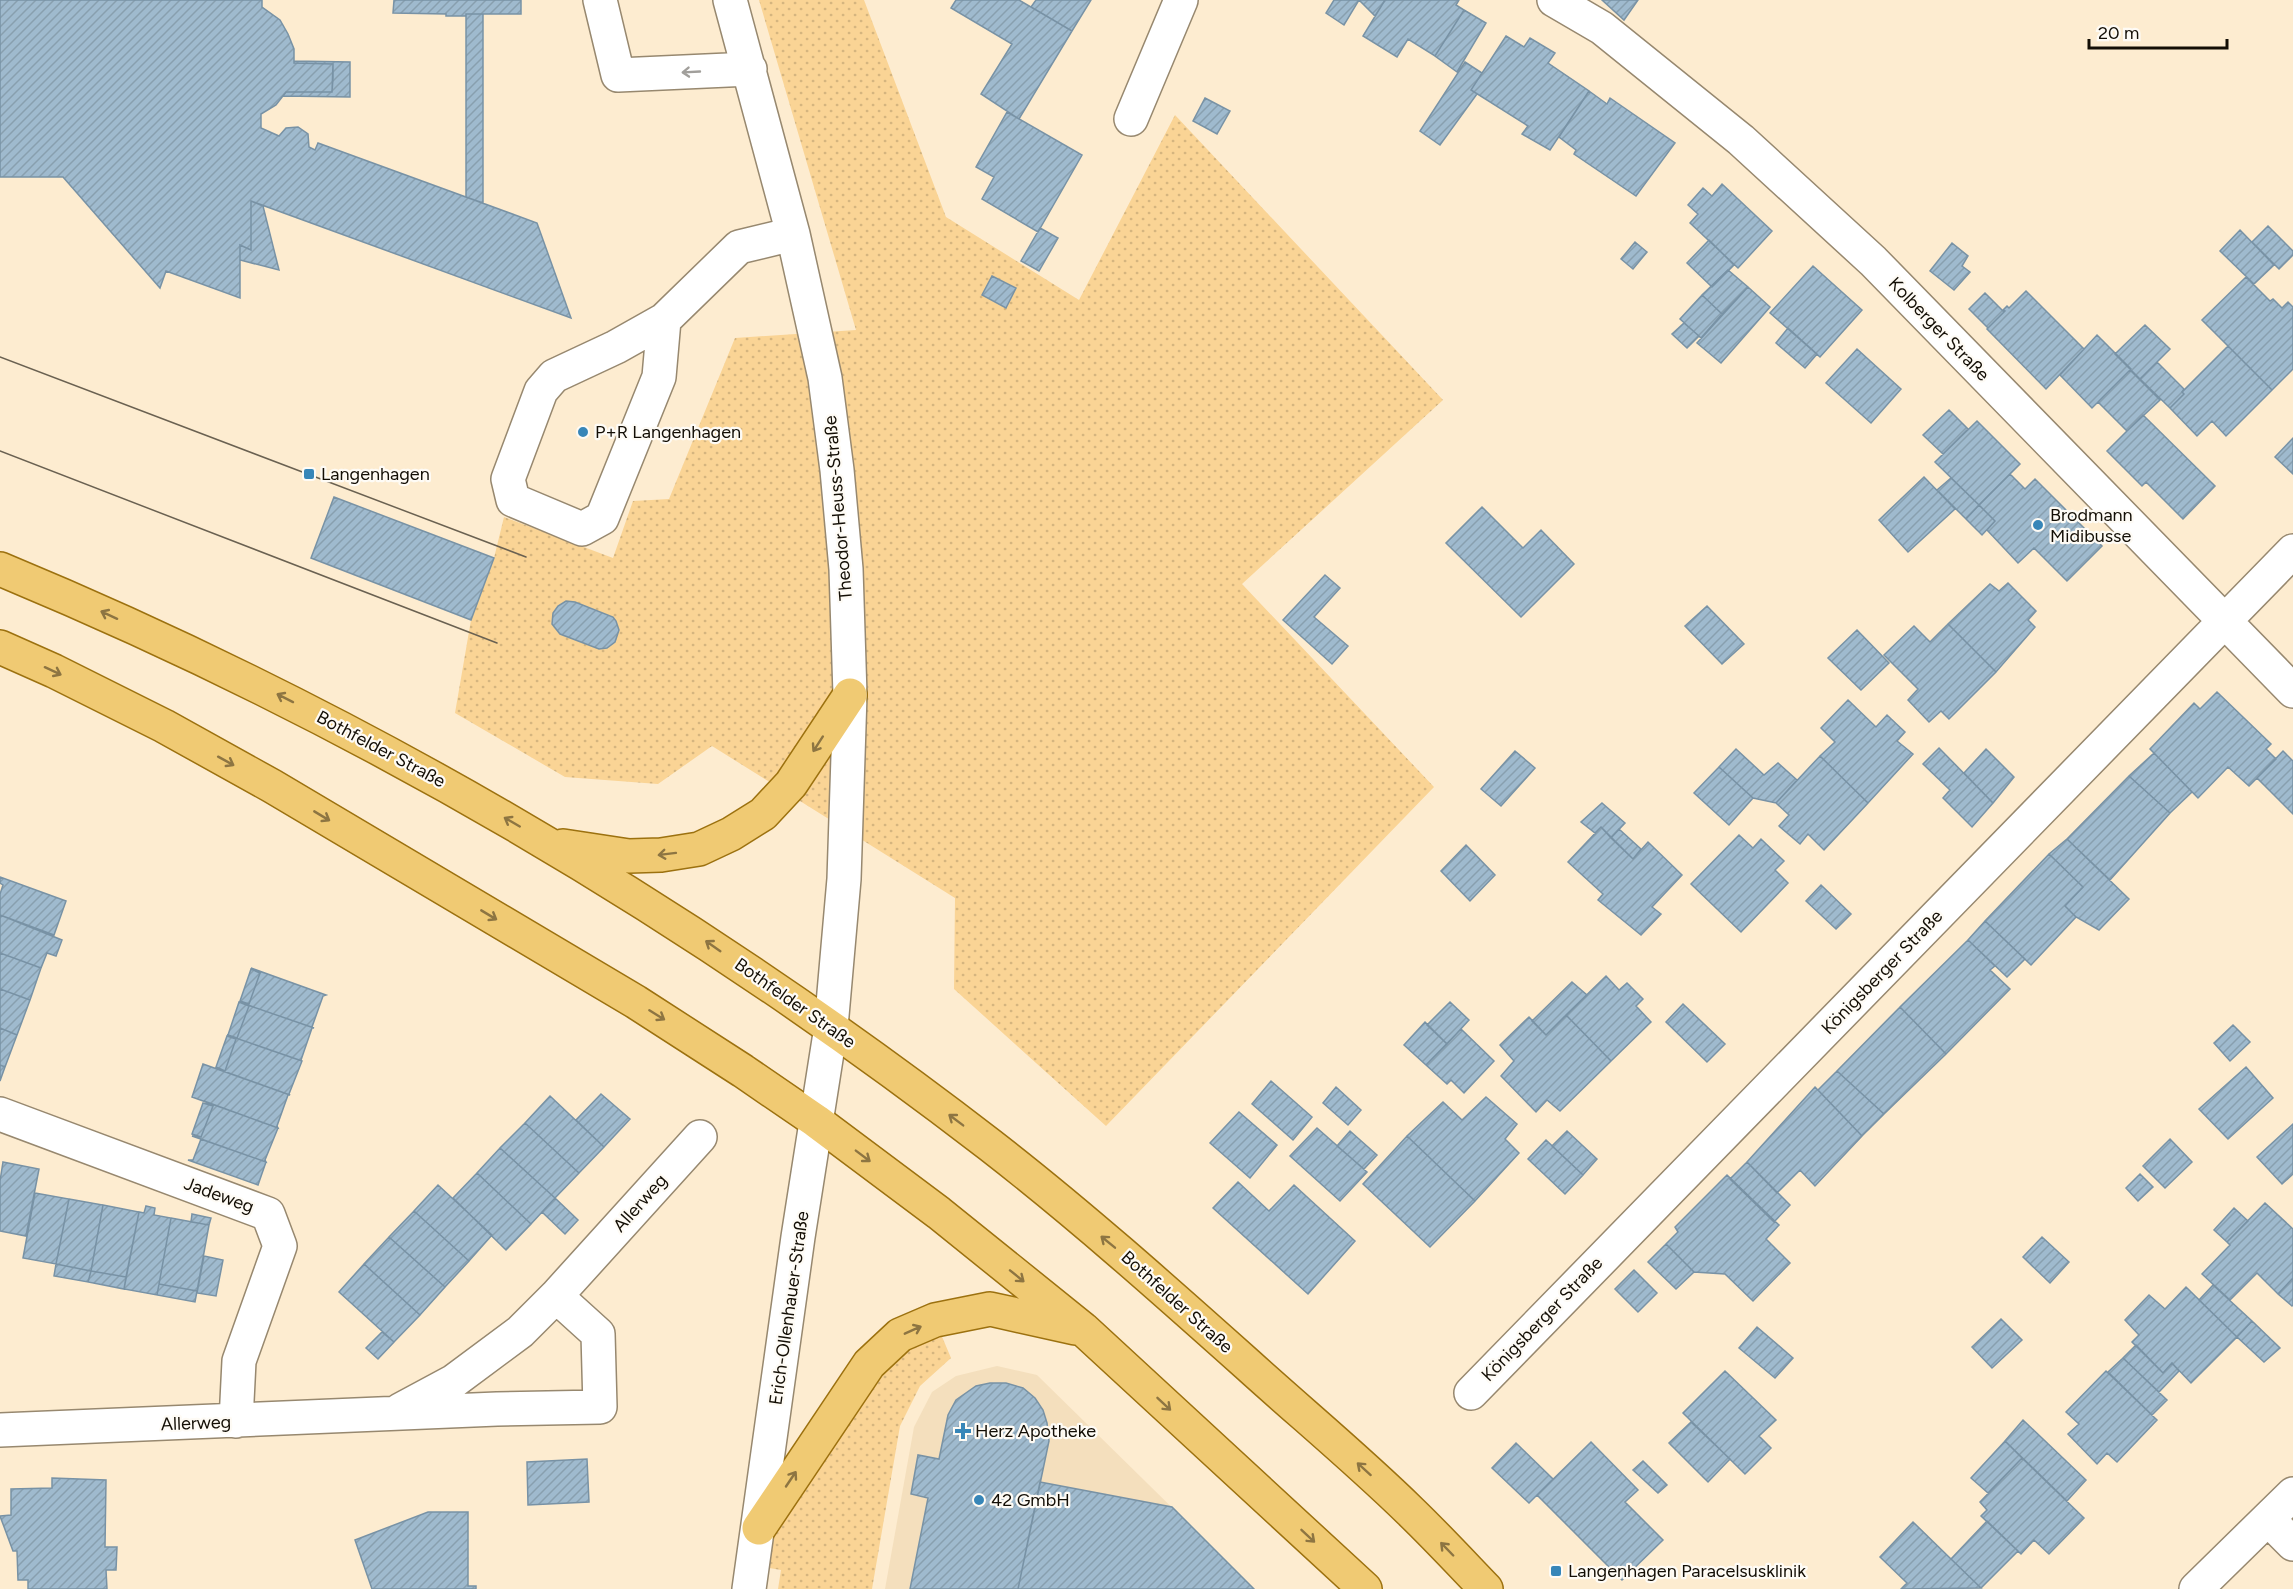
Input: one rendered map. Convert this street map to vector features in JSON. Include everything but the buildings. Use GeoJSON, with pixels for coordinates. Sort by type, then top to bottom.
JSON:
{"type":"FeatureCollection","features":[{"type":"Feature","properties":{"kind":"main road","name":"Bothfelder Straße"},"geometry":{"type":"LineString","coordinates":[[0,568],[94,608],[250,680],[402,759],[552,845],[704,940],[831,1027],[992,1147],[1131,1261],[1407,1508],[1486,1589]]}},
{"type":"Feature","properties":{"kind":"main road"},"geometry":{"type":"LineString","coordinates":[[0,647],[54,671],[164,726],[272,786],[651,1012],[816,1121],[939,1213],[1083,1329],[1365,1589]]}},
{"type":"Feature","properties":{"kind":"main road"},"geometry":{"type":"LineString","coordinates":[[552,845],[629,856],[661,855],[699,849],[731,834],[763,814],[791,784],[850,695]]}},
{"type":"Feature","properties":{"kind":"main road"},"geometry":{"type":"LineString","coordinates":[[759,1527],[869,1364],[900,1335],[935,1320],[990,1309],[1083,1329]]}},
{"type":"Feature","properties":{"kind":"street"},"geometry":{"type":"LineString","coordinates":[[600,0],[618,75],[750,69]]}},
{"type":"Feature","properties":{"kind":"street","name":"Theodor-Heuss-Straße"},"geometry":{"type":"LineString","coordinates":[[730,0],[793,234],[825,378],[837,470],[846,569],[850,695],[844,879],[831,1027]]}},
{"type":"Feature","properties":{"kind":"street"},"geometry":{"type":"LineString","coordinates":[[1131,119],[1181,0]]}},
{"type":"Feature","properties":{"kind":"street","name":"Kolberger Straße"},"geometry":{"type":"LineString","coordinates":[[1554,0],[1602,28],[1741,140],[1873,261],[2293,692]]}},
{"type":"Feature","properties":{"kind":"street"},"geometry":{"type":"LineString","coordinates":[[664,320],[659,377],[602,518],[582,529],[513,500],[508,479],[541,391],[554,376],[616,347],[664,320],[739,247],[793,234]]}},
{"type":"Feature","properties":{"kind":"street","name":"Königsberger Straße"},"geometry":{"type":"LineString","coordinates":[[1471,1393],[2293,551]]}},
{"type":"Feature","properties":{"kind":"street","name":"Erich-Ollenhauer-Straße"},"geometry":{"type":"LineString","coordinates":[[748,1589],[759,1527],[798,1237],[831,1027]]}},
{"type":"Feature","properties":{"kind":"street","name":"Jadeweg"},"geometry":{"type":"LineString","coordinates":[[0,1114],[268,1214],[280,1246],[239,1361],[236,1421]]}},
{"type":"Feature","properties":{"kind":"street","name":"Allerweg"},"geometry":{"type":"LineString","coordinates":[[393,1414],[454,1381],[520,1332],[700,1137]]}},
{"type":"Feature","properties":{"kind":"street","name":"Allerweg"},"geometry":{"type":"LineString","coordinates":[[0,1430],[497,1409],[600,1407],[598,1334],[555,1296]]}},
{"type":"Feature","properties":{"kind":"street"},"geometry":{"type":"LineString","coordinates":[[2196,1589],[2293,1494]]}},
{"type":"Feature","properties":{"kind":"street"},"geometry":{"type":"LineString","coordinates":[[2268,1519],[2293,1544]]}},
{"type":"Feature","properties":{"kind":"shaded area"},"geometry":{"type":"Polygon","coordinates":[[[759,0],[864,0],[946,217],[1079,300],[1175,115],[1443,400],[1242,584],[1434,787],[1106,1126],[954,989],[955,898],[712,746],[658,784],[565,777],[455,713],[471,620],[494,558],[504,517],[613,558],[633,501],[669,499],[735,338],[856,330],[759,0]]]}},
{"type":"Feature","properties":{"kind":"shaded area"},"geometry":{"type":"Polygon","coordinates":[[[935,1320],[951,1358],[920,1386],[900,1426],[872,1589],[778,1589],[781,1570],[752,1565],[869,1364],[935,1320]]]}},
{"type":"Feature","properties":{"kind":"shaded area"},"geometry":{"type":"Polygon","coordinates":[[[997,1366],[1037,1375],[1255,1589],[885,1589],[914,1427],[932,1392],[956,1376],[997,1366]]]}},
{"type":"Feature","properties":{"kind":"tram line"},"geometry":{"type":"LineString","coordinates":[[0,357],[526,557]]}},
{"type":"Feature","properties":{"kind":"tram line"},"geometry":{"type":"LineString","coordinates":[[0,451],[497,643]]}},
{"type":"Feature","properties":{"kind":"place","name":"P+R Langenhagen"},"geometry":{"type":"Point","coordinates":[583,432]}},
{"type":"Feature","properties":{"kind":"place","name":"Langenhagen"},"geometry":{"type":"Point","coordinates":[309,474]}},
{"type":"Feature","properties":{"kind":"place","name":"Brodmann Midibusse"},"geometry":{"type":"Point","coordinates":[2038,525]}},
{"type":"Feature","properties":{"kind":"place","name":"Herz Apotheke"},"geometry":{"type":"Point","coordinates":[963,1431]}},
{"type":"Feature","properties":{"kind":"place","name":"42 GmbH"},"geometry":{"type":"Point","coordinates":[979,1500]}},
{"type":"Feature","properties":{"kind":"place","name":"Langenhagen Paracelsusklinik"},"geometry":{"type":"Point","coordinates":[1556,1571]}}]}
